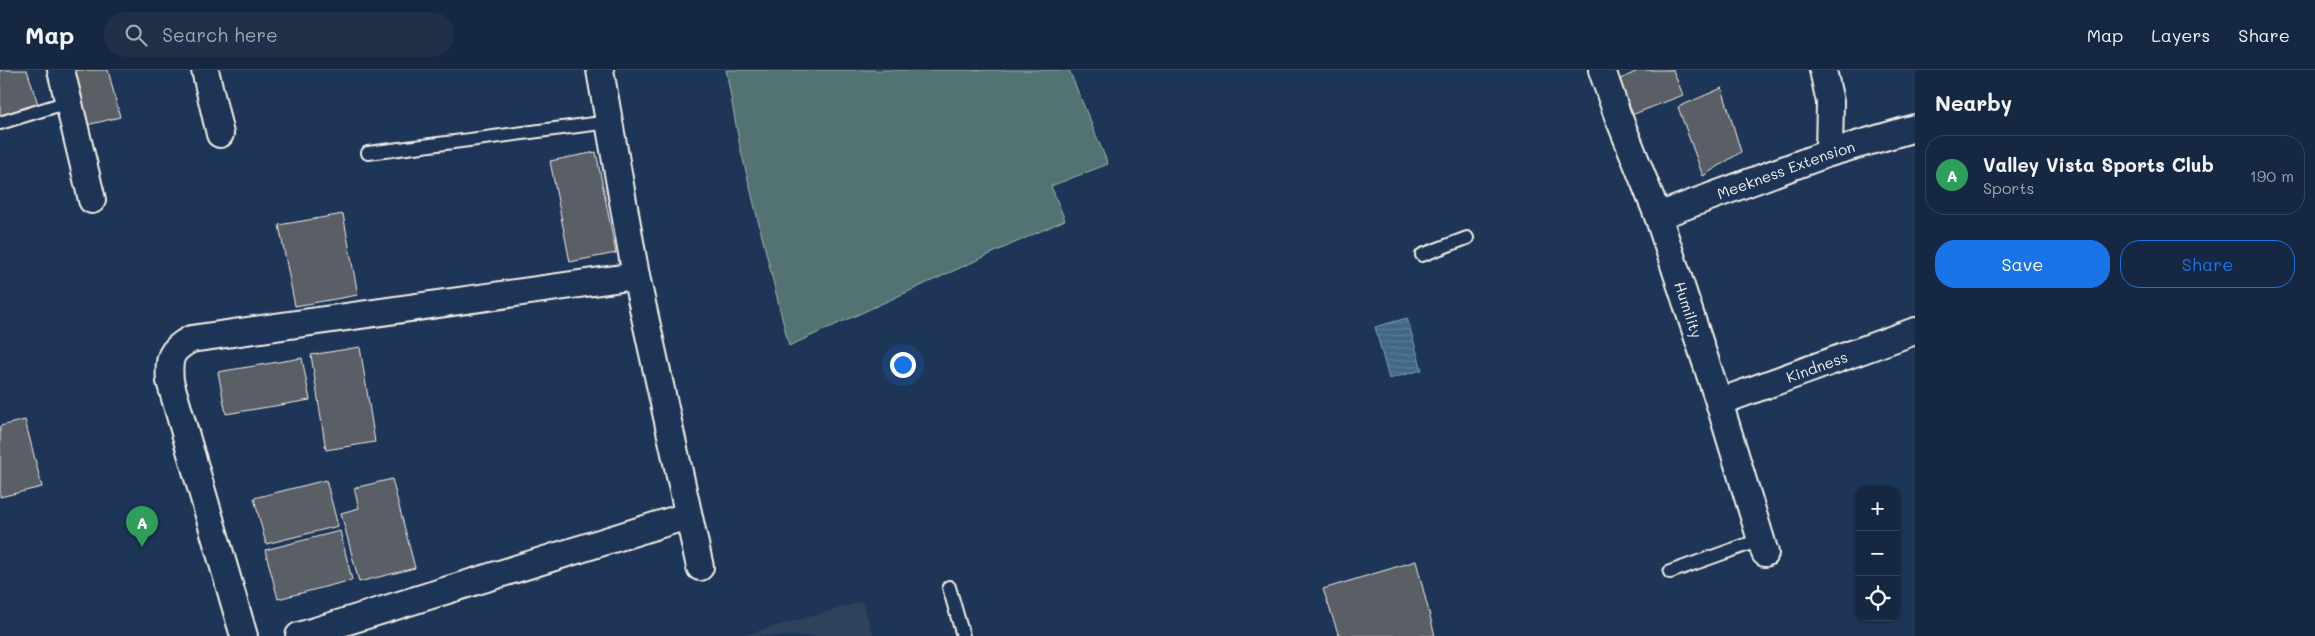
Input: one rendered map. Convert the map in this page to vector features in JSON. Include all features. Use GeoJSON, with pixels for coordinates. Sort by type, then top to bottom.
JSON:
{"type":"FeatureCollection","features":[{"type":"Feature","properties":{"kind":"street"},"geometry":{"type":"LineString","coordinates":[[61,70],[92,200]]}},
{"type":"Feature","properties":{"kind":"street"},"geometry":{"type":"LineString","coordinates":[[205,70],[220,134]]}},
{"type":"Feature","properties":{"kind":"street"},"geometry":{"type":"LineString","coordinates":[[600,70],[636,276],[687,516],[700,567]]}},
{"type":"Feature","properties":{"kind":"street","name":"Humility"},"geometry":{"type":"LineString","coordinates":[[1602,70],[1616,111],[1658,216],[1719,402],[1763,546]]}},
{"type":"Feature","properties":{"kind":"street"},"geometry":{"type":"LineString","coordinates":[[1823,70],[1830,102],[1829,153]]}},
{"type":"Feature","properties":{"kind":"street","name":"Meekness Extension"},"geometry":{"type":"LineString","coordinates":[[1658,216],[1829,153],[1915,128]]}},
{"type":"Feature","properties":{"kind":"street"},"geometry":{"type":"LineString","coordinates":[[244,636],[170,381],[169,366],[172,354],[179,345],[191,339],[636,276]]}},
{"type":"Feature","properties":{"kind":"street","name":"Kindness"},"geometry":{"type":"LineString","coordinates":[[1719,402],[1915,331]]}},
{"type":"Feature","properties":{"kind":"street"},"geometry":{"type":"LineString","coordinates":[[299,636],[687,516]]}},
{"type":"Feature","properties":{"kind":"lane"},"geometry":{"type":"LineString","coordinates":[[0,123],[68,102]]}},
{"type":"Feature","properties":{"kind":"lane"},"geometry":{"type":"LineString","coordinates":[[368,153],[609,122]]}},
{"type":"Feature","properties":{"kind":"lane"},"geometry":{"type":"LineString","coordinates":[[1422,255],[1467,238]]}},
{"type":"Feature","properties":{"kind":"lane"},"geometry":{"type":"LineString","coordinates":[[1670,572],[1763,546]]}},
{"type":"Feature","properties":{"kind":"lane"},"geometry":{"type":"LineString","coordinates":[[949,587],[963,636]]}},
{"type":"Feature","properties":{"kind":"shaded area"},"geometry":{"type":"Polygon","coordinates":[[[1407,318],[1422,370],[1389,379],[1375,327],[1407,318]]]}},
{"type":"Feature","properties":{"kind":"shaded area"},"geometry":{"type":"Polygon","coordinates":[[[862,602],[874,636],[741,636],[862,602]]]}},
{"type":"Feature","properties":{"kind":"green space"},"geometry":{"type":"Polygon","coordinates":[[[726,70],[1069,70],[1108,164],[1051,186],[1065,220],[789,346],[740,147],[726,70]]]}},
{"type":"Feature","properties":{"kind":"building"},"geometry":{"type":"Polygon","coordinates":[[[0,70],[27,70],[38,104],[0,116],[0,70]]]}},
{"type":"Feature","properties":{"kind":"building"},"geometry":{"type":"Polygon","coordinates":[[[72,70],[108,70],[120,117],[87,125],[72,70]]]}},
{"type":"Feature","properties":{"kind":"building"},"geometry":{"type":"Polygon","coordinates":[[[1640,70],[1673,70],[1683,95],[1629,116],[1618,80],[1640,70]]]}},
{"type":"Feature","properties":{"kind":"building"},"geometry":{"type":"Polygon","coordinates":[[[1722,88],[1741,152],[1703,176],[1678,107],[1722,88]]]}},
{"type":"Feature","properties":{"kind":"building"},"geometry":{"type":"Polygon","coordinates":[[[596,152],[616,253],[570,262],[550,161],[596,152]]]}},
{"type":"Feature","properties":{"kind":"building"},"geometry":{"type":"Polygon","coordinates":[[[343,214],[358,295],[295,306],[279,225],[343,214]]]}},
{"type":"Feature","properties":{"kind":"building"},"geometry":{"type":"Polygon","coordinates":[[[360,347],[375,442],[326,450],[311,355],[360,347]]]}},
{"type":"Feature","properties":{"kind":"building"},"geometry":{"type":"Polygon","coordinates":[[[302,358],[310,400],[226,414],[218,372],[302,358]]]}},
{"type":"Feature","properties":{"kind":"building"},"geometry":{"type":"Polygon","coordinates":[[[25,420],[42,487],[0,497],[0,426],[25,420]]]}},
{"type":"Feature","properties":{"kind":"building"},"geometry":{"type":"Polygon","coordinates":[[[392,479],[415,568],[359,582],[341,513],[359,508],[354,488],[392,479]]]}},
{"type":"Feature","properties":{"kind":"building"},"geometry":{"type":"Polygon","coordinates":[[[326,480],[338,526],[266,544],[254,498],[326,480]]]}},
{"type":"Feature","properties":{"kind":"building"},"geometry":{"type":"Polygon","coordinates":[[[340,531],[352,580],[278,599],[265,550],[340,531]]]}},
{"type":"Feature","properties":{"kind":"building"},"geometry":{"type":"Polygon","coordinates":[[[1416,561],[1435,636],[1339,636],[1323,589],[1416,561]]]}},
{"type":"Feature","properties":{"kind":"place","name":"Valley Vista Sports Club"},"geometry":{"type":"Point","coordinates":[142,547]}}]}
